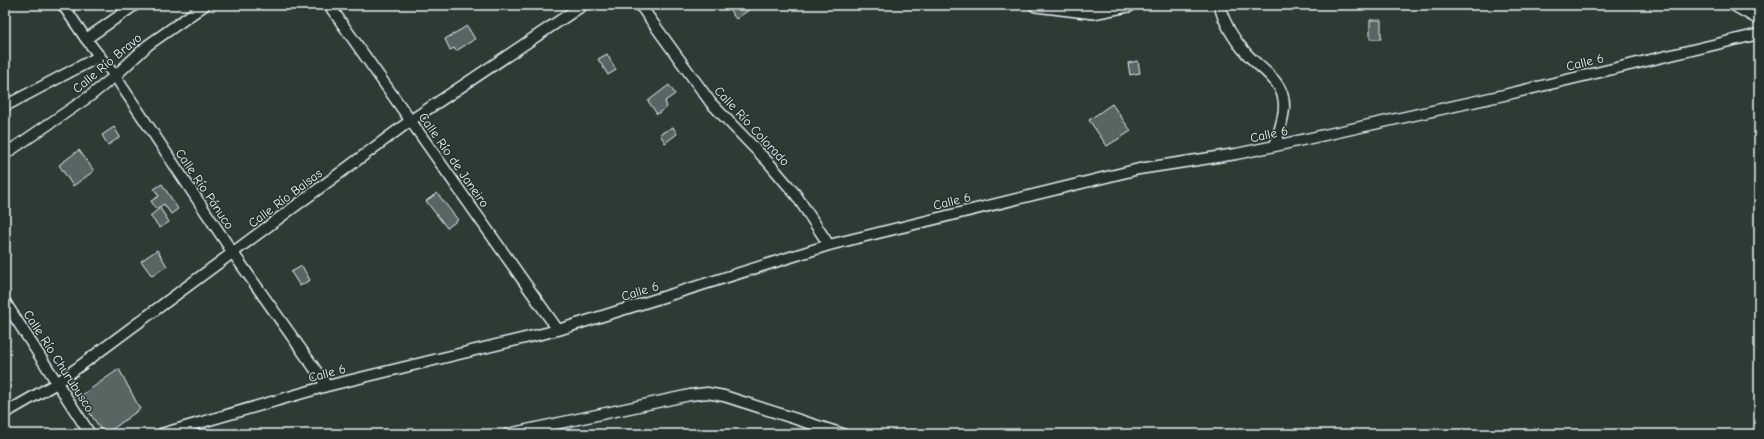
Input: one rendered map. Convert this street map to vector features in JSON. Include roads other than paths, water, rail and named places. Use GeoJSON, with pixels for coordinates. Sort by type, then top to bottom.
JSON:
{"type":"FeatureCollection","features":[{"type":"Feature","properties":{"kind":"street","name":"Calle Río Pánuco"},"geometry":{"type":"LineString","coordinates":[[63,5],[86,39],[115,76],[233,253],[327,386]]}},
{"type":"Feature","properties":{"kind":"street"},"geometry":{"type":"LineString","coordinates":[[86,39],[135,5]]}},
{"type":"Feature","properties":{"kind":"street","name":"Calle Río Bravo"},"geometry":{"type":"LineString","coordinates":[[5,154],[90,96],[115,76],[148,45],[205,5]]}},
{"type":"Feature","properties":{"kind":"street","name":"Calle Río de Janeiro"},"geometry":{"type":"LineString","coordinates":[[329,5],[558,330]]}},
{"type":"Feature","properties":{"kind":"street","name":"Calle Río Balsas"},"geometry":{"type":"LineString","coordinates":[[5,413],[57,383],[410,121],[583,5]]}},
{"type":"Feature","properties":{"kind":"street","name":"Calle Río Colorado"},"geometry":{"type":"LineString","coordinates":[[640,5],[711,103],[769,163],[796,195],[829,245]]}},
{"type":"Feature","properties":{"kind":"street"},"geometry":{"type":"LineString","coordinates":[[1036,5],[1094,12],[1128,5]]}},
{"type":"Feature","properties":{"kind":"street"},"geometry":{"type":"LineString","coordinates":[[1218,5],[1231,34],[1245,53],[1277,82],[1283,94],[1284,107],[1275,146]]}},
{"type":"Feature","properties":{"kind":"street"},"geometry":{"type":"LineString","coordinates":[[1736,5],[1759,18]]}},
{"type":"Feature","properties":{"kind":"street","name":"Calle 6"},"geometry":{"type":"LineString","coordinates":[[161,434],[327,386],[558,330],[829,245],[1139,169],[1236,154],[1275,146],[1504,95],[1759,34]]}},
{"type":"Feature","properties":{"kind":"street","name":"Calle Río Bravo"},"geometry":{"type":"LineString","coordinates":[[5,106],[100,56]]}},
{"type":"Feature","properties":{"kind":"street","name":"Calle Río Churubusco"},"geometry":{"type":"LineString","coordinates":[[5,302],[90,434]]}},
{"type":"Feature","properties":{"kind":"street"},"geometry":{"type":"LineString","coordinates":[[508,434],[690,395],[707,393],[724,396],[843,434]]}}]}
